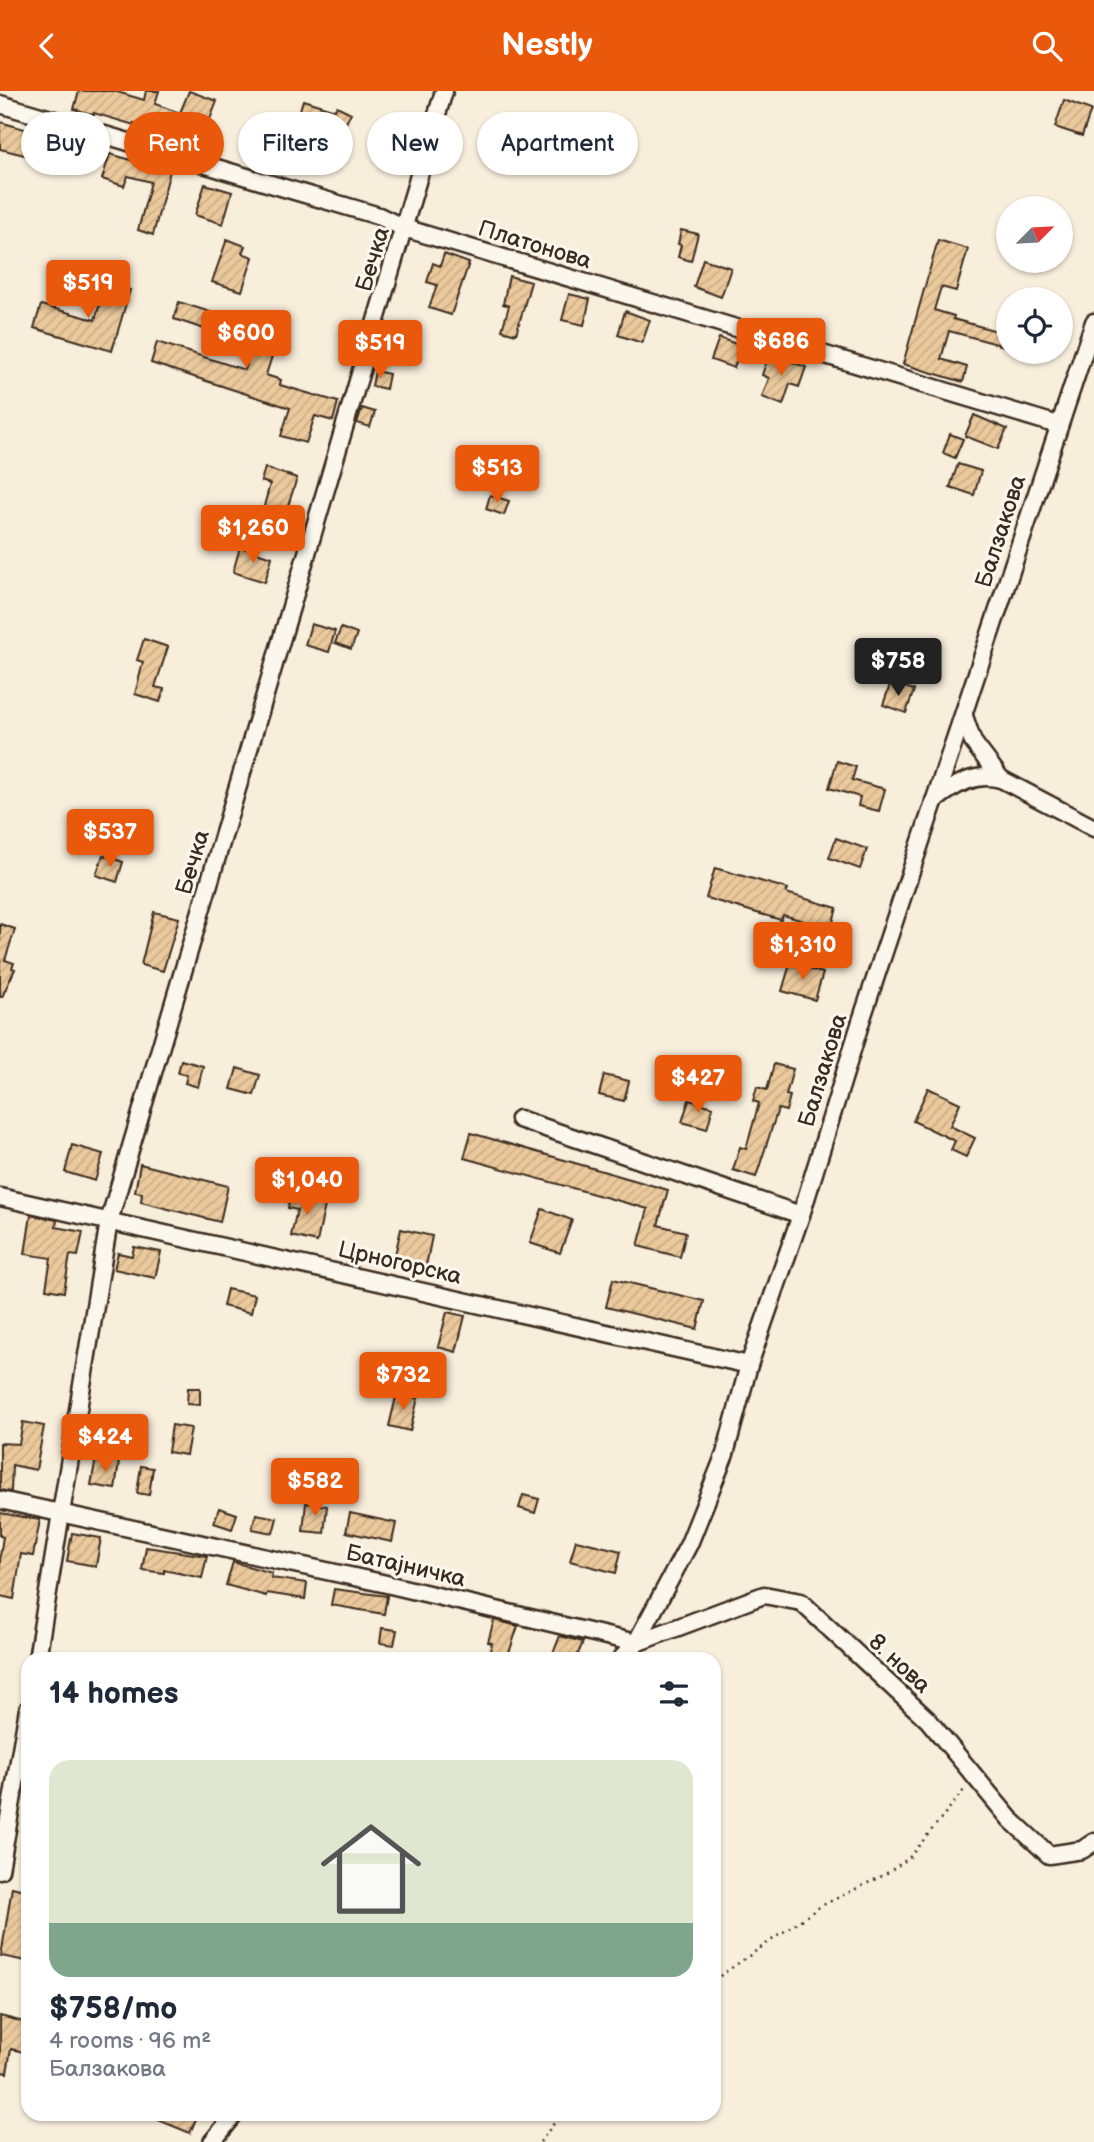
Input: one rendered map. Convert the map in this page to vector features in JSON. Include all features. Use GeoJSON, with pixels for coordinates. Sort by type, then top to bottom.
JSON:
{"type":"FeatureCollection","features":[{"type":"Feature","properties":{"kind":"street","name":"Бечка"},"geometry":{"type":"LineString","coordinates":[[38,1652],[109,1221],[444,91]]}},
{"type":"Feature","properties":{"kind":"street","name":"Платонова"},"geometry":{"type":"LineString","coordinates":[[0,104],[379,216],[404,229],[1058,425]]}},
{"type":"Feature","properties":{"kind":"street","name":"Балзакова"},"geometry":{"type":"LineString","coordinates":[[628,1652],[636,1643],[694,1531],[724,1454],[749,1365],[801,1215],[861,1021],[1094,322]]}},
{"type":"Feature","properties":{"kind":"street"},"geometry":{"type":"LineString","coordinates":[[964,716],[974,743],[1001,779]]}},
{"type":"Feature","properties":{"kind":"street"},"geometry":{"type":"LineString","coordinates":[[934,801],[963,781],[991,776],[1094,828]]}},
{"type":"Feature","properties":{"kind":"street"},"geometry":{"type":"LineString","coordinates":[[519,1119],[801,1215]]}},
{"type":"Feature","properties":{"kind":"street","name":"Црногорска"},"geometry":{"type":"LineString","coordinates":[[0,1197],[749,1365]]}},
{"type":"Feature","properties":{"kind":"street","name":"Батајничка"},"geometry":{"type":"LineString","coordinates":[[0,1500],[382,1583],[636,1643]]}},
{"type":"Feature","properties":{"kind":"street","name":"8. нова"},"geometry":{"type":"LineString","coordinates":[[636,1643],[764,1595],[801,1602],[928,1720],[1010,1819],[1049,1855],[1082,1850],[1094,1842]]}},
{"type":"Feature","properties":{"kind":"street"},"geometry":{"type":"LineString","coordinates":[[0,1870],[21,1749]]}},
{"type":"Feature","properties":{"kind":"street"},"geometry":{"type":"LineString","coordinates":[[212,2142],[229,2121]]}},
{"type":"Feature","properties":{"kind":"path"},"geometry":{"type":"LineString","coordinates":[[721,1975],[821,1906],[884,1875],[909,1859],[975,1777]]}},
{"type":"Feature","properties":{"kind":"path"},"geometry":{"type":"LineString","coordinates":[[540,2142],[556,2121]]}},
{"type":"Feature","properties":{"kind":"building"},"geometry":{"type":"Polygon","coordinates":[[[79,91],[114,91],[144,100],[146,91],[159,91],[155,104],[177,112],[124,112],[124,122],[110,118],[110,112],[84,112],[74,109],[79,91]]]}},
{"type":"Feature","properties":{"kind":"building"},"geometry":{"type":"Polygon","coordinates":[[[189,91],[217,101],[213,112],[180,112],[189,91]]]}},
{"type":"Feature","properties":{"kind":"building"},"geometry":{"type":"Polygon","coordinates":[[[303,100],[335,110],[337,106],[349,112],[299,112],[303,100]]]}},
{"type":"Feature","properties":{"kind":"building"},"geometry":{"type":"Polygon","coordinates":[[[1064,100],[1091,110],[1082,136],[1055,127],[1064,100]]]}},
{"type":"Feature","properties":{"kind":"building"},"geometry":{"type":"Polygon","coordinates":[[[0,122],[21,128],[21,154],[0,149],[0,122]]]}},
{"type":"Feature","properties":{"kind":"building"},"geometry":{"type":"Polygon","coordinates":[[[110,154],[124,158],[124,175],[169,175],[153,235],[138,230],[151,182],[128,176],[124,186],[102,179],[103,175],[110,175],[110,154]]]}},
{"type":"Feature","properties":{"kind":"building"},"geometry":{"type":"Polygon","coordinates":[[[205,184],[232,192],[223,224],[195,215],[205,184]]]}},
{"type":"Feature","properties":{"kind":"building"},"geometry":{"type":"Polygon","coordinates":[[[681,230],[698,234],[691,261],[678,257],[681,230]]]}},
{"type":"Feature","properties":{"kind":"building"},"geometry":{"type":"Polygon","coordinates":[[[227,239],[245,246],[242,253],[253,257],[242,291],[212,282],[227,239]]]}},
{"type":"Feature","properties":{"kind":"building"},"geometry":{"type":"Polygon","coordinates":[[[938,240],[968,249],[956,291],[941,287],[934,310],[954,316],[953,319],[996,331],[996,344],[949,331],[941,359],[967,367],[963,382],[903,364],[938,240]]]}},
{"type":"Feature","properties":{"kind":"building"},"geometry":{"type":"Polygon","coordinates":[[[444,254],[469,263],[451,315],[429,308],[437,285],[427,282],[433,263],[440,266],[444,254]]]}},
{"type":"Feature","properties":{"kind":"building"},"geometry":{"type":"Polygon","coordinates":[[[703,259],[731,268],[721,297],[694,287],[703,259]]]}},
{"type":"Feature","properties":{"kind":"building"},"geometry":{"type":"Polygon","coordinates":[[[509,276],[531,282],[516,334],[502,330],[509,306],[503,304],[509,276]]]}},
{"type":"Feature","properties":{"kind":"building"},"geometry":{"type":"Polygon","coordinates":[[[106,283],[130,290],[112,351],[34,328],[41,305],[95,320],[106,283]]]}},
{"type":"Feature","properties":{"kind":"building"},"geometry":{"type":"Polygon","coordinates":[[[569,294],[590,299],[584,325],[562,320],[569,294]]]}},
{"type":"Feature","properties":{"kind":"building"},"geometry":{"type":"Polygon","coordinates":[[[179,302],[279,334],[266,375],[281,380],[280,385],[338,402],[333,421],[315,416],[306,443],[281,436],[290,408],[151,363],[157,342],[245,370],[253,345],[174,319],[179,302]]]}},
{"type":"Feature","properties":{"kind":"building"},"geometry":{"type":"Polygon","coordinates":[[[625,311],[650,320],[642,343],[618,335],[625,311]]]}},
{"type":"Feature","properties":{"kind":"building"},"geometry":{"type":"Polygon","coordinates":[[[719,338],[742,346],[734,368],[711,360],[719,338]]]}},
{"type":"Feature","properties":{"kind":"building"},"geometry":{"type":"Polygon","coordinates":[[[769,354],[806,367],[799,387],[790,384],[783,405],[762,397],[769,378],[762,375],[769,354]]]}},
{"type":"Feature","properties":{"kind":"building"},"geometry":{"type":"Polygon","coordinates":[[[375,371],[389,374],[386,389],[372,386],[375,371]]]}},
{"type":"Feature","properties":{"kind":"building"},"geometry":{"type":"Polygon","coordinates":[[[362,408],[375,412],[370,427],[357,423],[362,408]]]}},
{"type":"Feature","properties":{"kind":"building"},"geometry":{"type":"Polygon","coordinates":[[[974,415],[1007,429],[998,449],[965,436],[974,415]]]}},
{"type":"Feature","properties":{"kind":"building"},"geometry":{"type":"Polygon","coordinates":[[[950,434],[963,439],[955,458],[943,453],[950,434]]]}},
{"type":"Feature","properties":{"kind":"building"},"geometry":{"type":"Polygon","coordinates":[[[958,464],[981,471],[974,495],[950,487],[958,464]]]}},
{"type":"Feature","properties":{"kind":"building"},"geometry":{"type":"Polygon","coordinates":[[[265,468],[297,478],[288,506],[291,507],[287,527],[260,521],[270,484],[261,481],[265,468]]]}},
{"type":"Feature","properties":{"kind":"building"},"geometry":{"type":"Polygon","coordinates":[[[490,495],[509,501],[504,515],[486,509],[490,495]]]}},
{"type":"Feature","properties":{"kind":"building"},"geometry":{"type":"Polygon","coordinates":[[[240,547],[272,557],[265,582],[233,572],[240,547]]]}},
{"type":"Feature","properties":{"kind":"building"},"geometry":{"type":"Polygon","coordinates":[[[311,624],[335,631],[329,652],[305,645],[311,624]]]}},
{"type":"Feature","properties":{"kind":"building"},"geometry":{"type":"Polygon","coordinates":[[[341,628],[357,634],[351,649],[335,643],[341,628]]]}},
{"type":"Feature","properties":{"kind":"building"},"geometry":{"type":"Polygon","coordinates":[[[144,639],[168,647],[155,687],[164,689],[160,702],[135,694],[143,662],[137,660],[144,639]]]}},
{"type":"Feature","properties":{"kind":"building"},"geometry":{"type":"Polygon","coordinates":[[[891,682],[914,690],[906,713],[883,705],[891,682]]]}},
{"type":"Feature","properties":{"kind":"building"},"geometry":{"type":"Polygon","coordinates":[[[837,761],[856,767],[852,780],[885,789],[879,811],[858,806],[860,797],[829,788],[837,761]]]}},
{"type":"Feature","properties":{"kind":"building"},"geometry":{"type":"Polygon","coordinates":[[[836,838],[867,849],[860,869],[829,858],[836,838]]]}},
{"type":"Feature","properties":{"kind":"building"},"geometry":{"type":"Polygon","coordinates":[[[103,855],[123,862],[117,882],[96,875],[103,855]]]}},
{"type":"Feature","properties":{"kind":"building"},"geometry":{"type":"Polygon","coordinates":[[[715,868],[788,889],[786,893],[837,908],[831,929],[783,915],[781,920],[706,898],[715,868]]]}},
{"type":"Feature","properties":{"kind":"building"},"geometry":{"type":"Polygon","coordinates":[[[154,912],[179,918],[163,971],[141,965],[154,912]]]}},
{"type":"Feature","properties":{"kind":"building"},"geometry":{"type":"Polygon","coordinates":[[[0,924],[15,929],[5,960],[14,963],[12,968],[15,969],[2,997],[0,997],[0,924]]]}},
{"type":"Feature","properties":{"kind":"building"},"geometry":{"type":"Polygon","coordinates":[[[790,964],[823,973],[815,1000],[782,991],[790,964]]]}},
{"type":"Feature","properties":{"kind":"building"},"geometry":{"type":"Polygon","coordinates":[[[181,1060],[203,1066],[198,1087],[185,1083],[187,1075],[178,1073],[181,1060]]]}},
{"type":"Feature","properties":{"kind":"building"},"geometry":{"type":"Polygon","coordinates":[[[774,1064],[793,1069],[786,1095],[790,1096],[786,1111],[778,1109],[756,1177],[733,1170],[740,1147],[746,1149],[759,1103],[753,1101],[757,1087],[767,1090],[774,1064]]]}},
{"type":"Feature","properties":{"kind":"building"},"geometry":{"type":"Polygon","coordinates":[[[237,1068],[260,1075],[254,1095],[231,1089],[237,1068]]]}},
{"type":"Feature","properties":{"kind":"building"},"geometry":{"type":"Polygon","coordinates":[[[604,1075],[629,1081],[624,1101],[599,1095],[604,1075]]]}},
{"type":"Feature","properties":{"kind":"building"},"geometry":{"type":"Polygon","coordinates":[[[928,1088],[960,1103],[950,1126],[975,1138],[966,1157],[951,1150],[955,1141],[913,1121],[928,1088]]]}},
{"type":"Feature","properties":{"kind":"building"},"geometry":{"type":"Polygon","coordinates":[[[689,1100],[713,1107],[707,1129],[682,1122],[689,1100]]]}},
{"type":"Feature","properties":{"kind":"building"},"geometry":{"type":"Polygon","coordinates":[[[471,1133],[668,1190],[658,1225],[686,1232],[680,1257],[638,1246],[648,1209],[464,1158],[471,1133]]]}},
{"type":"Feature","properties":{"kind":"building"},"geometry":{"type":"Polygon","coordinates":[[[72,1145],[103,1154],[95,1181],[65,1172],[72,1145]]]}},
{"type":"Feature","properties":{"kind":"building"},"geometry":{"type":"Polygon","coordinates":[[[140,1164],[228,1186],[220,1222],[141,1202],[142,1193],[135,1192],[140,1164]]]}},
{"type":"Feature","properties":{"kind":"building"},"geometry":{"type":"Polygon","coordinates":[[[291,1193],[326,1201],[317,1242],[291,1236],[297,1210],[288,1208],[291,1193]]]}},
{"type":"Feature","properties":{"kind":"building"},"geometry":{"type":"Polygon","coordinates":[[[542,1209],[572,1220],[560,1253],[530,1243],[542,1209]]]}},
{"type":"Feature","properties":{"kind":"building"},"geometry":{"type":"Polygon","coordinates":[[[31,1215],[57,1220],[56,1227],[83,1232],[78,1256],[70,1255],[64,1292],[46,1289],[51,1258],[25,1254],[31,1215]]]}},
{"type":"Feature","properties":{"kind":"building"},"geometry":{"type":"Polygon","coordinates":[[[401,1229],[432,1236],[426,1266],[394,1259],[401,1229]]]}},
{"type":"Feature","properties":{"kind":"building"},"geometry":{"type":"Polygon","coordinates":[[[134,1247],[161,1252],[155,1278],[114,1269],[118,1253],[132,1256],[134,1247]]]}},
{"type":"Feature","properties":{"kind":"building"},"geometry":{"type":"Polygon","coordinates":[[[613,1279],[704,1301],[697,1329],[606,1307],[613,1279]]]}},
{"type":"Feature","properties":{"kind":"building"},"geometry":{"type":"Polygon","coordinates":[[[227,1289],[255,1295],[251,1313],[223,1306],[227,1289]]]}},
{"type":"Feature","properties":{"kind":"building"},"geometry":{"type":"Polygon","coordinates":[[[447,1312],[465,1316],[456,1352],[438,1347],[447,1312]]]}},
{"type":"Feature","properties":{"kind":"building"},"geometry":{"type":"Polygon","coordinates":[[[188,1388],[200,1388],[200,1405],[187,1404],[188,1388]]]}},
{"type":"Feature","properties":{"kind":"building"},"geometry":{"type":"Polygon","coordinates":[[[397,1393],[418,1398],[410,1431],[389,1426],[397,1393]]]}},
{"type":"Feature","properties":{"kind":"building"},"geometry":{"type":"Polygon","coordinates":[[[23,1422],[44,1426],[36,1470],[12,1465],[11,1492],[0,1490],[0,1443],[19,1444],[23,1422]]]}},
{"type":"Feature","properties":{"kind":"building"},"geometry":{"type":"Polygon","coordinates":[[[172,1425],[191,1428],[186,1455],[168,1452],[172,1425]]]}},
{"type":"Feature","properties":{"kind":"building"},"geometry":{"type":"Polygon","coordinates":[[[96,1458],[119,1462],[115,1489],[91,1485],[96,1458]]]}},
{"type":"Feature","properties":{"kind":"building"},"geometry":{"type":"Polygon","coordinates":[[[141,1466],[153,1468],[149,1495],[137,1493],[141,1466]]]}},
{"type":"Feature","properties":{"kind":"building"},"geometry":{"type":"Polygon","coordinates":[[[523,1495],[539,1499],[535,1513],[519,1508],[523,1495]]]}},
{"type":"Feature","properties":{"kind":"building"},"geometry":{"type":"Polygon","coordinates":[[[306,1503],[327,1506],[324,1533],[303,1531],[306,1503]]]}},
{"type":"Feature","properties":{"kind":"building"},"geometry":{"type":"Polygon","coordinates":[[[219,1508],[237,1514],[232,1529],[214,1523],[219,1508]]]}},
{"type":"Feature","properties":{"kind":"building"},"geometry":{"type":"Polygon","coordinates":[[[0,1513],[40,1520],[33,1556],[21,1554],[14,1599],[0,1596],[3,1537],[0,1536],[0,1513]]]}},
{"type":"Feature","properties":{"kind":"building"},"geometry":{"type":"Polygon","coordinates":[[[350,1513],[396,1523],[392,1542],[346,1532],[350,1513]]]}},
{"type":"Feature","properties":{"kind":"building"},"geometry":{"type":"Polygon","coordinates":[[[256,1514],[277,1518],[273,1533],[252,1529],[256,1514]]]}},
{"type":"Feature","properties":{"kind":"building"},"geometry":{"type":"Polygon","coordinates":[[[72,1533],[101,1538],[96,1566],[67,1561],[72,1533]]]}},
{"type":"Feature","properties":{"kind":"building"},"geometry":{"type":"Polygon","coordinates":[[[576,1540],[621,1551],[616,1573],[570,1561],[576,1540]]]}},
{"type":"Feature","properties":{"kind":"building"},"geometry":{"type":"Polygon","coordinates":[[[146,1547],[207,1556],[202,1578],[164,1570],[164,1573],[142,1570],[146,1547]]]}},
{"type":"Feature","properties":{"kind":"building"},"geometry":{"type":"Polygon","coordinates":[[[233,1562],[272,1573],[271,1578],[307,1583],[305,1599],[267,1593],[266,1596],[226,1585],[233,1562]]]}},
{"type":"Feature","properties":{"kind":"building"},"geometry":{"type":"Polygon","coordinates":[[[334,1589],[387,1596],[384,1614],[331,1605],[334,1589]]]}},
{"type":"Feature","properties":{"kind":"building"},"geometry":{"type":"Polygon","coordinates":[[[494,1620],[518,1626],[509,1652],[490,1652],[492,1643],[488,1642],[494,1620]]]}},
{"type":"Feature","properties":{"kind":"building"},"geometry":{"type":"Polygon","coordinates":[[[382,1628],[397,1630],[394,1645],[380,1643],[382,1628]]]}},
{"type":"Feature","properties":{"kind":"building"},"geometry":{"type":"Polygon","coordinates":[[[560,1636],[583,1642],[579,1652],[554,1652],[560,1636]]]}},
{"type":"Feature","properties":{"kind":"building"},"geometry":{"type":"Polygon","coordinates":[[[12,1887],[21,1889],[21,1960],[1,1956],[12,1887]]]}},
{"type":"Feature","properties":{"kind":"building"},"geometry":{"type":"Polygon","coordinates":[[[0,2016],[21,2021],[21,2051],[11,2049],[7,2073],[0,2072],[0,2016]]]}},
{"type":"Feature","properties":{"kind":"building"},"geometry":{"type":"Polygon","coordinates":[[[161,2121],[195,2121],[190,2133],[161,2121]]]}}]}
